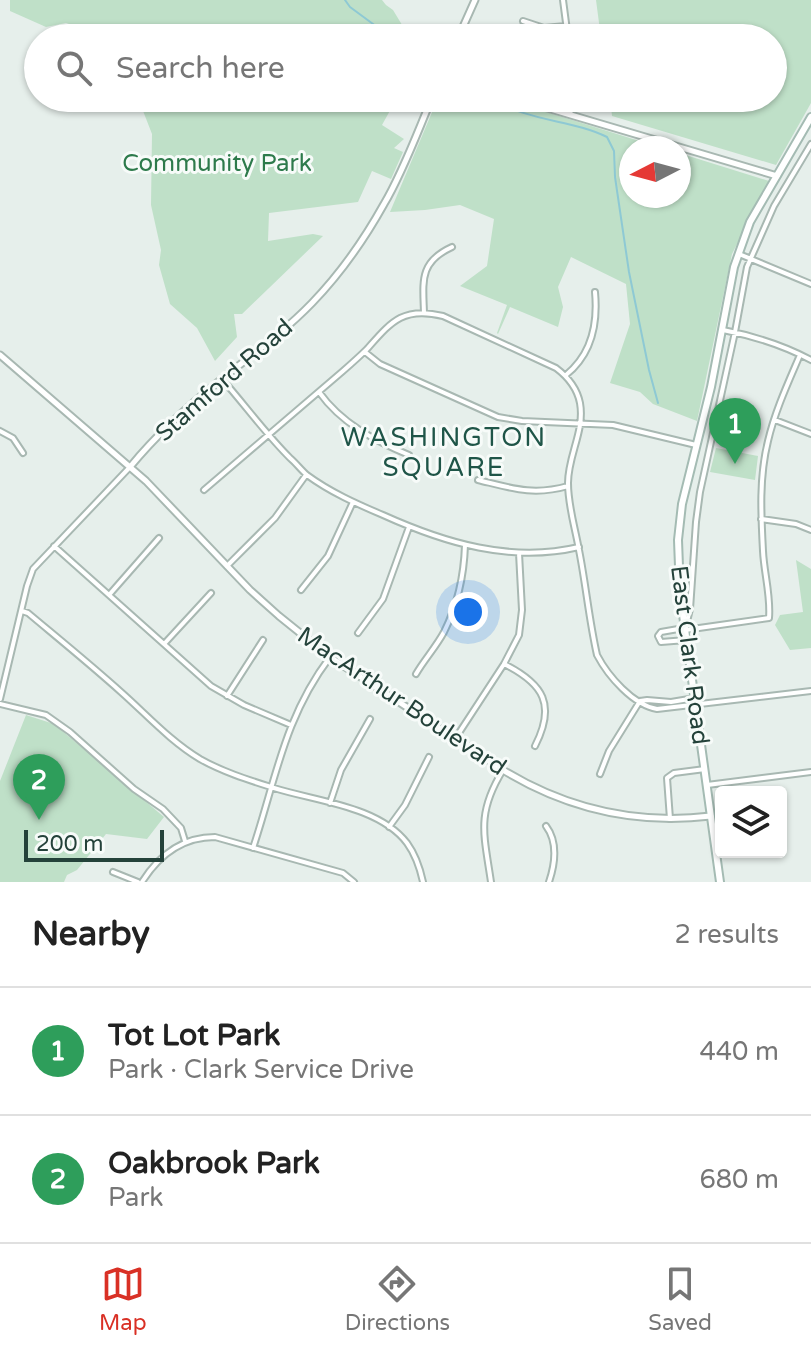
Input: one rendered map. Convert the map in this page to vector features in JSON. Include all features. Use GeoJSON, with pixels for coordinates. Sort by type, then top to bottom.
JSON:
{"type":"FeatureCollection","features":[{"type":"Feature","properties":{"kind":"main road","name":"East Clark Road"},"geometry":{"type":"LineString","coordinates":[[720,882],[678,574],[682,504],[711,387],[738,253],[750,222],[811,117]]}},
{"type":"Feature","properties":{"kind":"street"},"geometry":{"type":"LineString","coordinates":[[464,24],[475,0]]}},
{"type":"Feature","properties":{"kind":"street"},"geometry":{"type":"LineString","coordinates":[[563,0],[566,24]]}},
{"type":"Feature","properties":{"kind":"street"},"geometry":{"type":"LineString","coordinates":[[523,21],[532,24]]}},
{"type":"Feature","properties":{"kind":"street","name":"Stamford Road"},"geometry":{"type":"LineString","coordinates":[[0,702],[33,569],[162,431],[312,303],[347,262],[384,205],[426,112]]}},
{"type":"Feature","properties":{"kind":"street"},"geometry":{"type":"LineString","coordinates":[[564,112],[777,176]]}},
{"type":"Feature","properties":{"kind":"street"},"geometry":{"type":"LineString","coordinates":[[684,629],[690,609],[700,492],[750,259],[774,206],[811,144]]}},
{"type":"Feature","properties":{"kind":"street"},"geometry":{"type":"LineString","coordinates":[[424,313],[424,275],[429,263],[452,247]]}},
{"type":"Feature","properties":{"kind":"street"},"geometry":{"type":"LineString","coordinates":[[738,253],[811,284]]}},
{"type":"Feature","properties":{"kind":"street"},"geometry":{"type":"LineString","coordinates":[[566,375],[578,365],[587,351],[596,315],[595,292]]}},
{"type":"Feature","properties":{"kind":"street"},"geometry":{"type":"LineString","coordinates":[[204,490],[319,392],[393,322],[424,313],[443,316],[548,364],[566,375],[579,398],[581,423],[568,486],[572,522],[597,655],[613,680],[645,707],[657,709],[695,702],[811,691]]}},
{"type":"Feature","properties":{"kind":"street"},"geometry":{"type":"LineString","coordinates":[[722,330],[762,338],[811,360]]}},
{"type":"Feature","properties":{"kind":"street"},"geometry":{"type":"LineString","coordinates":[[365,351],[380,364],[498,417],[533,422],[613,425],[696,445]]}},
{"type":"Feature","properties":{"kind":"street","name":"MacArthur Boulevard"},"geometry":{"type":"LineString","coordinates":[[0,355],[130,467],[279,616],[330,657],[455,739],[540,791],[580,806],[635,818],[711,816]]}},
{"type":"Feature","properties":{"kind":"street"},"geometry":{"type":"LineString","coordinates":[[686,640],[663,642],[658,636],[661,632],[769,618],[761,519],[763,472],[768,441],[800,355]]}},
{"type":"Feature","properties":{"kind":"street"},"geometry":{"type":"LineString","coordinates":[[222,379],[306,475],[353,502],[409,527],[465,545],[519,553],[579,547]]}},
{"type":"Feature","properties":{"kind":"street"},"geometry":{"type":"LineString","coordinates":[[319,392],[333,409],[359,430],[409,455]]}},
{"type":"Feature","properties":{"kind":"street"},"geometry":{"type":"LineString","coordinates":[[775,420],[811,434]]}},
{"type":"Feature","properties":{"kind":"street"},"geometry":{"type":"LineString","coordinates":[[0,431],[13,438],[23,453]]}},
{"type":"Feature","properties":{"kind":"street"},"geometry":{"type":"LineString","coordinates":[[227,566],[275,518],[306,475]]}},
{"type":"Feature","properties":{"kind":"street"},"geometry":{"type":"LineString","coordinates":[[478,480],[533,492],[568,486]]}},
{"type":"Feature","properties":{"kind":"street"},"geometry":{"type":"LineString","coordinates":[[301,590],[328,556],[353,502]]}},
{"type":"Feature","properties":{"kind":"street"},"geometry":{"type":"LineString","coordinates":[[761,519],[796,524],[811,530]]}},
{"type":"Feature","properties":{"kind":"street"},"geometry":{"type":"LineString","coordinates":[[358,633],[383,599],[409,527]]}},
{"type":"Feature","properties":{"kind":"street"},"geometry":{"type":"LineString","coordinates":[[109,595],[159,538]]}},
{"type":"Feature","properties":{"kind":"street"},"geometry":{"type":"LineString","coordinates":[[416,674],[454,611],[460,593],[465,545]]}},
{"type":"Feature","properties":{"kind":"street"},"geometry":{"type":"LineString","coordinates":[[54,546],[205,681],[227,696],[291,725]]}},
{"type":"Feature","properties":{"kind":"street"},"geometry":{"type":"LineString","coordinates":[[455,739],[516,643],[521,625],[519,553]]}},
{"type":"Feature","properties":{"kind":"street"},"geometry":{"type":"LineString","coordinates":[[164,644],[211,593]]}},
{"type":"Feature","properties":{"kind":"street"},"geometry":{"type":"LineString","coordinates":[[22,611],[190,752],[227,772],[368,815],[389,827],[405,841],[416,857],[423,882]]}},
{"type":"Feature","properties":{"kind":"street"},"geometry":{"type":"LineString","coordinates":[[227,696],[263,640]]}},
{"type":"Feature","properties":{"kind":"street"},"geometry":{"type":"LineString","coordinates":[[253,848],[291,725],[330,657]]}},
{"type":"Feature","properties":{"kind":"street"},"geometry":{"type":"LineString","coordinates":[[504,664],[531,681],[544,701],[544,729],[535,746]]}},
{"type":"Feature","properties":{"kind":"street"},"geometry":{"type":"LineString","coordinates":[[600,774],[609,751],[640,701]]}},
{"type":"Feature","properties":{"kind":"street"},"geometry":{"type":"LineString","coordinates":[[0,702],[46,715],[70,732],[134,789],[163,809],[181,828],[185,841]]}},
{"type":"Feature","properties":{"kind":"street"},"geometry":{"type":"LineString","coordinates":[[330,803],[341,770],[370,719]]}},
{"type":"Feature","properties":{"kind":"street"},"geometry":{"type":"LineString","coordinates":[[389,827],[405,805],[429,757]]}},
{"type":"Feature","properties":{"kind":"street"},"geometry":{"type":"LineString","coordinates":[[670,819],[667,778],[674,773],[705,769]]}},
{"type":"Feature","properties":{"kind":"street"},"geometry":{"type":"LineString","coordinates":[[491,882],[484,816],[486,803],[503,770]]}},
{"type":"Feature","properties":{"kind":"street"},"geometry":{"type":"LineString","coordinates":[[707,785],[811,772]]}},
{"type":"Feature","properties":{"kind":"street"},"geometry":{"type":"LineString","coordinates":[[546,826],[555,855],[549,882]]}},
{"type":"Feature","properties":{"kind":"street"},"geometry":{"type":"LineString","coordinates":[[113,872],[140,882],[157,861],[185,841],[215,837],[343,873],[354,882]]}},
{"type":"Feature","properties":{"kind":"green space"},"geometry":{"type":"Polygon","coordinates":[[[10,0],[382,0],[402,24],[39,24],[10,11],[10,0]]]}},
{"type":"Feature","properties":{"kind":"green space"},"geometry":{"type":"Polygon","coordinates":[[[596,0],[811,0],[811,103],[776,165],[691,140],[691,136],[679,136],[612,116],[612,112],[787,112],[787,24],[599,24],[596,0]]]}},
{"type":"Feature","properties":{"kind":"green space","name":"Community Park"},"geometry":{"type":"Polygon","coordinates":[[[143,112],[389,112],[382,125],[404,139],[394,148],[403,152],[391,179],[372,171],[358,202],[269,213],[268,241],[313,234],[323,236],[242,314],[234,314],[237,337],[215,361],[197,328],[170,304],[159,265],[161,250],[151,205],[152,134],[143,112]]]}},
{"type":"Feature","properties":{"kind":"green space"},"geometry":{"type":"Polygon","coordinates":[[[432,112],[546,112],[623,136],[619,136],[619,208],[691,208],[691,157],[769,181],[732,254],[697,421],[653,404],[640,392],[610,383],[630,324],[626,284],[571,257],[558,287],[563,307],[558,327],[510,307],[498,334],[507,305],[460,286],[487,266],[494,219],[460,205],[390,212],[432,112]]]}},
{"type":"Feature","properties":{"kind":"green space"},"geometry":{"type":"Polygon","coordinates":[[[716,448],[758,456],[755,480],[710,472],[716,448]]]}},
{"type":"Feature","properties":{"kind":"green space"},"geometry":{"type":"Polygon","coordinates":[[[796,560],[811,569],[811,648],[790,650],[775,625],[780,615],[803,612],[796,560]]]}},
{"type":"Feature","properties":{"kind":"green space"},"geometry":{"type":"Polygon","coordinates":[[[26,715],[54,724],[164,817],[147,839],[106,834],[64,882],[0,882],[0,781],[26,715]]]}},
{"type":"Feature","properties":{"kind":"waterway"},"geometry":{"type":"LineString","coordinates":[[345,0],[373,24]]}},
{"type":"Feature","properties":{"kind":"waterway"},"geometry":{"type":"LineString","coordinates":[[520,112],[593,131],[607,137],[614,151],[629,272],[658,403]]}},
{"type":"Feature","properties":{"kind":"place","name":"Tot Lot Park"},"geometry":{"type":"Point","coordinates":[735,464]}},
{"type":"Feature","properties":{"kind":"place","name":"Oakbrook Park"},"geometry":{"type":"Point","coordinates":[39,820]}},
{"type":"Feature","properties":{"kind":"district","name":"WASHINGTON SQUARE"},"geometry":{"type":"Point","coordinates":[444,452]}}]}
